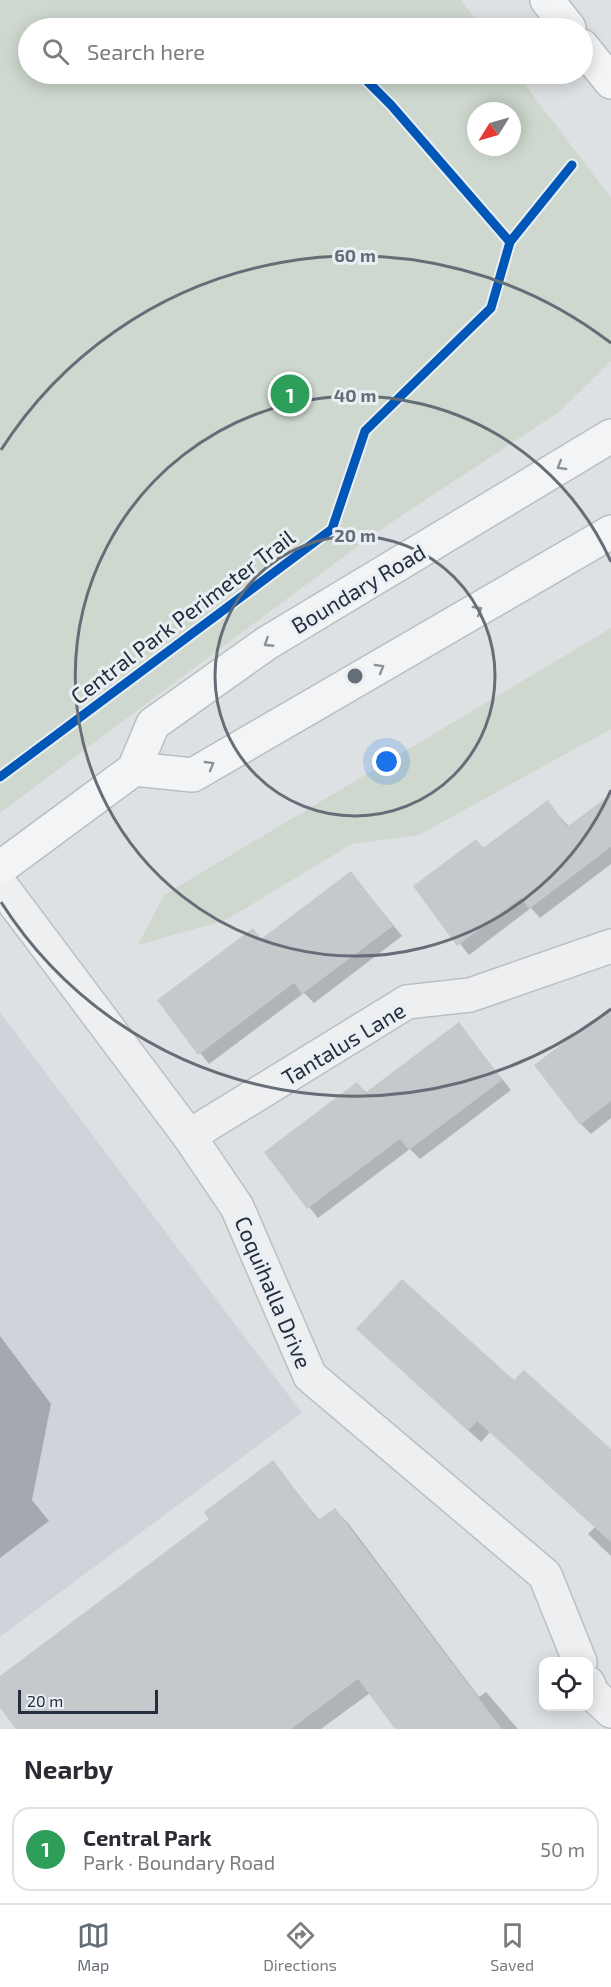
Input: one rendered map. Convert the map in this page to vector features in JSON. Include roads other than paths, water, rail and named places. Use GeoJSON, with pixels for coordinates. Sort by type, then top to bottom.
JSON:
{"type":"FeatureCollection","features":[{"type":"Feature","properties":{"kind":"main road"},"geometry":{"type":"LineString","coordinates":[[547,0],[561,18]]}},
{"type":"Feature","properties":{"kind":"main road"},"geometry":{"type":"LineString","coordinates":[[593,60],[611,82]]}},
{"type":"Feature","properties":{"kind":"main road","name":"Boundary Road"},"geometry":{"type":"LineString","coordinates":[[134,769],[153,724],[267,643],[611,436]]}},
{"type":"Feature","properties":{"kind":"main road"},"geometry":{"type":"LineString","coordinates":[[0,868],[134,769],[193,775],[611,532]]}},
{"type":"Feature","properties":{"kind":"lane","name":"Coquihalla Drive"},"geometry":{"type":"LineString","coordinates":[[0,884],[189,1136],[237,1207],[310,1376],[544,1575],[578,1657]]}},
{"type":"Feature","properties":{"kind":"lane","name":"Tantalus Lane"},"geometry":{"type":"LineString","coordinates":[[189,1136],[407,1002],[470,995],[611,946]]}},
{"type":"Feature","properties":{"kind":"lane"},"geometry":{"type":"LineString","coordinates":[[593,1694],[611,1710]]}},
{"type":"Feature","properties":{"kind":"place","name":"Central Park"},"geometry":{"type":"Point","coordinates":[290,394]}}]}
